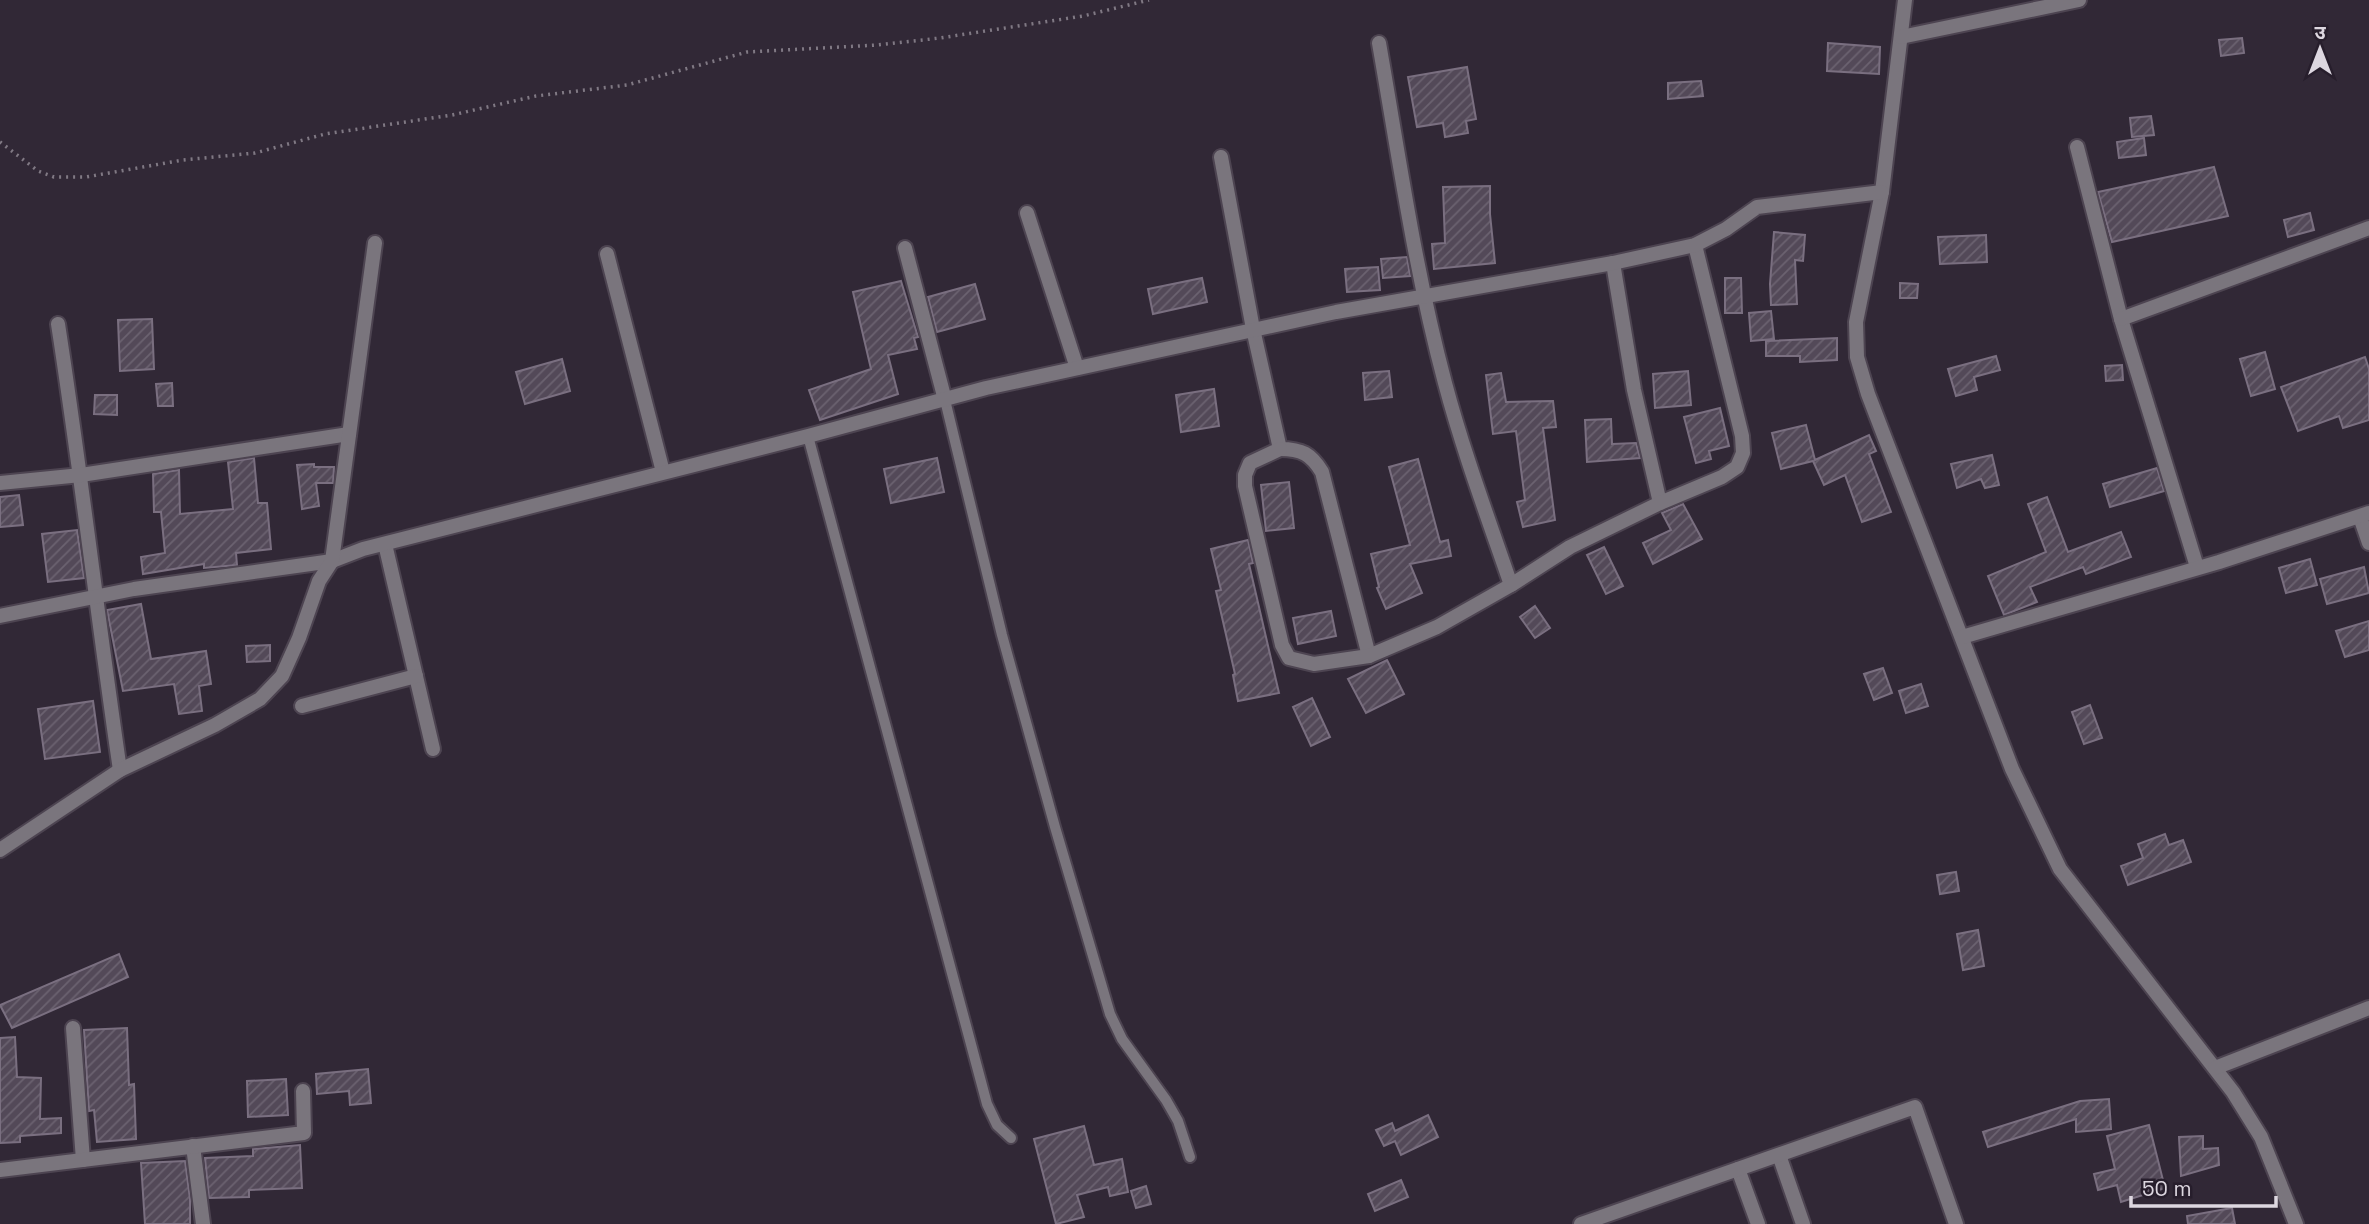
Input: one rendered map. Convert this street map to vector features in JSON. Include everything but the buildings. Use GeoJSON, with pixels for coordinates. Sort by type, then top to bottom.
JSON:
{"type":"FeatureCollection","features":[{"type":"Feature","properties":{"kind":"street"},"geometry":{"type":"LineString","coordinates":[[1905,0],[1882,192],[1856,322],[1857,357],[1868,394],[2012,769],[2060,869],[2215,1068],[2261,1137],[2296,1224]]}},
{"type":"Feature","properties":{"kind":"street"},"geometry":{"type":"LineString","coordinates":[[1901,37],[2079,0]]}},
{"type":"Feature","properties":{"kind":"street"},"geometry":{"type":"LineString","coordinates":[[1379,43],[1424,298],[1458,432],[1511,585]]}},
{"type":"Feature","properties":{"kind":"street"},"geometry":{"type":"LineString","coordinates":[[2077,147],[2121,319],[2197,567]]}},
{"type":"Feature","properties":{"kind":"street"},"geometry":{"type":"LineString","coordinates":[[1221,157],[1253,329],[1280,449]]}},
{"type":"Feature","properties":{"kind":"street"},"geometry":{"type":"LineString","coordinates":[[0,616],[134,589],[332,561],[385,544],[986,388],[1253,329],[1613,263],[1695,245],[1726,229],[1757,207],[1882,192]]}},
{"type":"Feature","properties":{"kind":"street"},"geometry":{"type":"LineString","coordinates":[[1027,213],[1077,368]]}},
{"type":"Feature","properties":{"kind":"street"},"geometry":{"type":"LineString","coordinates":[[2121,319],[2369,228]]}},
{"type":"Feature","properties":{"kind":"street"},"geometry":{"type":"LineString","coordinates":[[0,850],[120,770],[215,726],[260,699],[282,676],[319,581],[332,561],[375,243]]}},
{"type":"Feature","properties":{"kind":"street"},"geometry":{"type":"LineString","coordinates":[[1368,656],[1322,472],[1314,458],[1297,449],[1280,449],[1250,463],[1245,475],[1245,486],[1282,645],[1289,658],[1314,664],[1368,656],[1437,627],[1511,585],[1570,547],[1660,503],[1722,477],[1737,467],[1743,453],[1742,436],[1695,245]]}},
{"type":"Feature","properties":{"kind":"street"},"geometry":{"type":"LineString","coordinates":[[905,248],[945,400]]}},
{"type":"Feature","properties":{"kind":"street"},"geometry":{"type":"LineString","coordinates":[[607,254],[663,472]]}},
{"type":"Feature","properties":{"kind":"street"},"geometry":{"type":"LineString","coordinates":[[1613,263],[1634,390],[1660,503]]}},
{"type":"Feature","properties":{"kind":"street"},"geometry":{"type":"LineString","coordinates":[[58,324],[120,770]]}},
{"type":"Feature","properties":{"kind":"street"},"geometry":{"type":"LineString","coordinates":[[0,483],[81,475],[349,434]]}},
{"type":"Feature","properties":{"kind":"street"},"geometry":{"type":"LineString","coordinates":[[1962,637],[2364,515],[2369,543]]}},
{"type":"Feature","properties":{"kind":"street"},"geometry":{"type":"LineString","coordinates":[[385,544],[433,750]]}},
{"type":"Feature","properties":{"kind":"street"},"geometry":{"type":"LineString","coordinates":[[302,706],[416,677]]}},
{"type":"Feature","properties":{"kind":"street"},"geometry":{"type":"LineString","coordinates":[[2215,1068],[2369,1008]]}},
{"type":"Feature","properties":{"kind":"street"},"geometry":{"type":"LineString","coordinates":[[73,1028],[83,1160]]}},
{"type":"Feature","properties":{"kind":"street"},"geometry":{"type":"LineString","coordinates":[[0,1170],[304,1133],[303,1091]]}},
{"type":"Feature","properties":{"kind":"street"},"geometry":{"type":"LineString","coordinates":[[1581,1224],[1915,1107],[1956,1224]]}},
{"type":"Feature","properties":{"kind":"street"},"geometry":{"type":"LineString","coordinates":[[193,1146],[203,1224]]}},
{"type":"Feature","properties":{"kind":"street"},"geometry":{"type":"LineString","coordinates":[[1779,1155],[1802,1224]]}},
{"type":"Feature","properties":{"kind":"street"},"geometry":{"type":"LineString","coordinates":[[1738,1169],[1758,1224]]}},
{"type":"Feature","properties":{"kind":"lane"},"geometry":{"type":"LineString","coordinates":[[945,400],[1002,635],[1110,1014],[1122,1039],[1178,1121],[1190,1157]]}},
{"type":"Feature","properties":{"kind":"lane"},"geometry":{"type":"LineString","coordinates":[[808,436],[986,1104],[997,1125],[1010,1138]]}},
{"type":"Feature","properties":{"kind":"path"},"geometry":{"type":"LineString","coordinates":[[0,142],[37,171],[54,177],[86,177],[183,160],[255,153],[325,134],[452,115],[536,96],[627,85],[747,52],[877,45],[940,38],[1083,16],[1149,0]]}}]}
